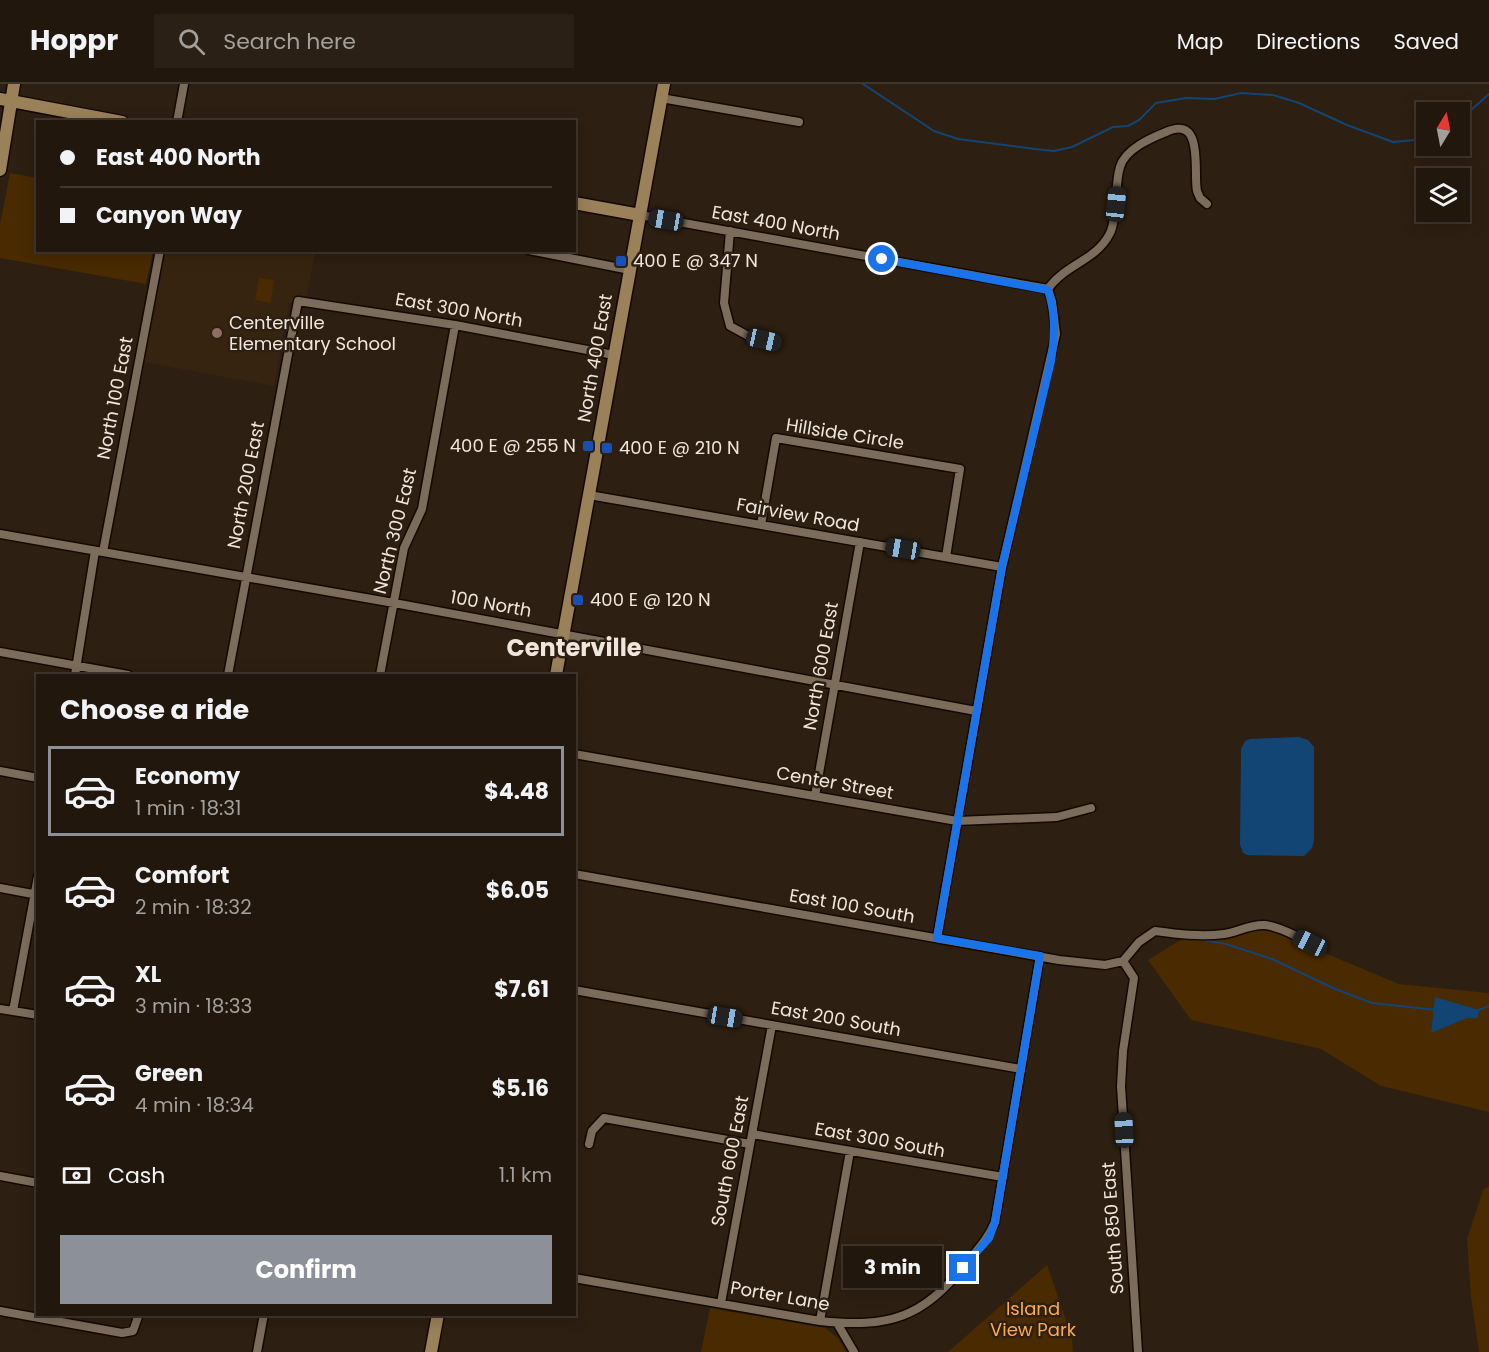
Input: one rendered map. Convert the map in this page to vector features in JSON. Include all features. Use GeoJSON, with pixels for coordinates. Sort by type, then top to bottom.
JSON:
{"type":"FeatureCollection","features":[{"type":"Feature","properties":{"kind":"street"},"geometry":{"type":"LineString","coordinates":[[0,170],[5,100],[14,84]]}},
{"type":"Feature","properties":{"kind":"street"},"geometry":{"type":"LineString","coordinates":[[177,120],[184,84]]}},
{"type":"Feature","properties":{"kind":"street","name":"North 400 East"},"geometry":{"type":"LineString","coordinates":[[556,674],[664,84]]}},
{"type":"Feature","properties":{"kind":"street"},"geometry":{"type":"LineString","coordinates":[[661,98],[799,122]]}},
{"type":"Feature","properties":{"kind":"street"},"geometry":{"type":"LineString","coordinates":[[5,100],[111,120]]}},
{"type":"Feature","properties":{"kind":"street"},"geometry":{"type":"LineString","coordinates":[[937,938],[1002,567],[1056,334],[1048,290],[1058,276],[1088,257],[1106,241],[1114,222],[1119,168],[1125,157],[1168,130],[1185,131],[1194,142],[1197,191],[1200,198],[1208,204]]}},
{"type":"Feature","properties":{"kind":"street"},"geometry":{"type":"LineString","coordinates":[[576,203],[640,215]]}},
{"type":"Feature","properties":{"kind":"street","name":"East 400 North"},"geometry":{"type":"LineString","coordinates":[[640,215],[1048,290]]}},
{"type":"Feature","properties":{"kind":"street"},"geometry":{"type":"LineString","coordinates":[[730,231],[724,303],[730,326],[752,338],[776,343]]}},
{"type":"Feature","properties":{"kind":"street","name":"North 100 East"},"geometry":{"type":"LineString","coordinates":[[76,670],[160,252]]}},
{"type":"Feature","properties":{"kind":"street"},"geometry":{"type":"LineString","coordinates":[[539,252],[630,270]]}},
{"type":"Feature","properties":{"kind":"street","name":"East 300 North"},"geometry":{"type":"LineString","coordinates":[[298,301],[455,325],[614,355]]}},
{"type":"Feature","properties":{"kind":"street","name":"North 200 East"},"geometry":{"type":"LineString","coordinates":[[228,674],[298,301]]}},
{"type":"Feature","properties":{"kind":"street","name":"North 300 East"},"geometry":{"type":"LineString","coordinates":[[380,674],[404,548],[422,509],[455,325]]}},
{"type":"Feature","properties":{"kind":"street","name":"Hillside Circle"},"geometry":{"type":"LineString","coordinates":[[761,525],[776,438],[960,469],[946,557]]}},
{"type":"Feature","properties":{"kind":"street","name":"Fairview Road"},"geometry":{"type":"LineString","coordinates":[[589,495],[1002,567]]}},
{"type":"Feature","properties":{"kind":"street","name":"100 North"},"geometry":{"type":"LineString","coordinates":[[0,534],[394,603],[976,711]]}},
{"type":"Feature","properties":{"kind":"street","name":"North 600 East"},"geometry":{"type":"LineString","coordinates":[[815,796],[860,542]]}},
{"type":"Feature","properties":{"kind":"street"},"geometry":{"type":"LineString","coordinates":[[0,652],[76,670],[118,674]]}},
{"type":"Feature","properties":{"kind":"street","name":"Center Street"},"geometry":{"type":"LineString","coordinates":[[576,754],[957,821],[1057,817],[1091,808]]}},
{"type":"Feature","properties":{"kind":"street"},"geometry":{"type":"LineString","coordinates":[[0,771],[36,778]]}},
{"type":"Feature","properties":{"kind":"street","name":"East 100 South"},"geometry":{"type":"LineString","coordinates":[[576,874],[1040,956],[1104,964],[1123,961]]}},
{"type":"Feature","properties":{"kind":"street"},"geometry":{"type":"LineString","coordinates":[[0,888],[36,894],[14,1011]]}},
{"type":"Feature","properties":{"kind":"street"},"geometry":{"type":"LineString","coordinates":[[1123,961],[1139,942],[1155,931],[1192,935],[1224,934],[1250,926],[1268,925],[1310,943],[1321,945]]}},
{"type":"Feature","properties":{"kind":"street","name":"Porter Lane"},"geometry":{"type":"LineString","coordinates":[[576,1278],[837,1323],[884,1322],[911,1313],[932,1299],[989,1238],[995,1222],[1040,956]]}},
{"type":"Feature","properties":{"kind":"street","name":"South 850 East"},"geometry":{"type":"LineString","coordinates":[[1123,961],[1134,978],[1123,1051],[1121,1086],[1138,1352]]}},
{"type":"Feature","properties":{"kind":"street","name":"East 200 South"},"geometry":{"type":"LineString","coordinates":[[576,990],[1021,1069]]}},
{"type":"Feature","properties":{"kind":"street"},"geometry":{"type":"LineString","coordinates":[[0,1008],[36,1015]]}},
{"type":"Feature","properties":{"kind":"street","name":"South 600 East"},"geometry":{"type":"LineString","coordinates":[[721,1303],[772,1025]]}},
{"type":"Feature","properties":{"kind":"street"},"geometry":{"type":"LineString","coordinates":[[589,1144],[592,1131],[604,1118],[750,1144]]}},
{"type":"Feature","properties":{"kind":"street","name":"East 300 South"},"geometry":{"type":"LineString","coordinates":[[752,1134],[1003,1177]]}},
{"type":"Feature","properties":{"kind":"street"},"geometry":{"type":"LineString","coordinates":[[819,1321],[850,1151]]}},
{"type":"Feature","properties":{"kind":"street"},"geometry":{"type":"LineString","coordinates":[[0,1176],[36,1183]]}},
{"type":"Feature","properties":{"kind":"street"},"geometry":{"type":"LineString","coordinates":[[0,1311],[122,1333],[133,1331],[138,1316]]}},
{"type":"Feature","properties":{"kind":"street"},"geometry":{"type":"LineString","coordinates":[[257,1352],[264,1316]]}},
{"type":"Feature","properties":{"kind":"street"},"geometry":{"type":"LineString","coordinates":[[431,1352],[438,1316]]}},
{"type":"Feature","properties":{"kind":"street"},"geometry":{"type":"LineString","coordinates":[[837,1323],[854,1352]]}},
{"type":"Feature","properties":{"kind":"shaded area","name":"Centerville Elementary School"},"geometry":{"type":"Polygon","coordinates":[[[165,252],[315,252],[307,296],[289,303],[274,386],[144,362],[165,252]]]}},
{"type":"Feature","properties":{"kind":"green space"},"geometry":{"type":"Polygon","coordinates":[[[10,173],[36,178],[36,252],[153,252],[146,284],[0,258],[0,224],[10,173]]]}},
{"type":"Feature","properties":{"kind":"green space"},"geometry":{"type":"Polygon","coordinates":[[[259,278],[274,280],[271,303],[255,300],[259,278]]]}},
{"type":"Feature","properties":{"kind":"green space"},"geometry":{"type":"Polygon","coordinates":[[[1260,926],[1399,984],[1489,993],[1489,1112],[1381,1086],[1321,1049],[1191,1020],[1148,960],[1190,934],[1260,926]]]}},
{"type":"Feature","properties":{"kind":"green space"},"geometry":{"type":"Polygon","coordinates":[[[1489,1186],[1489,1352],[1479,1352],[1471,1297],[1467,1239],[1483,1190],[1489,1186]]]}},
{"type":"Feature","properties":{"kind":"green space","name":"Island View Park"},"geometry":{"type":"Polygon","coordinates":[[[1047,1265],[1072,1337],[1073,1352],[948,1352],[1047,1265]]]}},
{"type":"Feature","properties":{"kind":"green space"},"geometry":{"type":"Polygon","coordinates":[[[710,1308],[825,1328],[838,1338],[846,1352],[701,1352],[710,1308]]]}},
{"type":"Feature","properties":{"kind":"water"},"geometry":{"type":"Polygon","coordinates":[[[1299,737],[1308,740],[1314,747],[1314,841],[1312,848],[1304,856],[1247,855],[1243,853],[1240,845],[1241,749],[1245,741],[1250,739],[1299,737]]]}},
{"type":"Feature","properties":{"kind":"water"},"geometry":{"type":"Polygon","coordinates":[[[1435,997],[1479,1010],[1478,1018],[1467,1018],[1431,1033],[1435,997]]]}},
{"type":"Feature","properties":{"kind":"waterway"},"geometry":{"type":"LineString","coordinates":[[863,84],[934,131],[958,139],[1054,151],[1072,147],[1113,127],[1128,126],[1139,120],[1156,103],[1186,98],[1214,99],[1241,93],[1273,95],[1299,103],[1347,125],[1393,142],[1416,140]]}},
{"type":"Feature","properties":{"kind":"waterway"},"geometry":{"type":"LineString","coordinates":[[1470,111],[1489,94]]}},
{"type":"Feature","properties":{"kind":"waterway"},"geometry":{"type":"LineString","coordinates":[[1197,939],[1226,944],[1272,959],[1333,988],[1372,1003],[1437,1010]]}},
{"type":"Feature","properties":{"kind":"waterway"},"geometry":{"type":"LineString","coordinates":[[1478,1010],[1489,1006]]}},
{"type":"Feature","properties":{"kind":"place","name":"400 E @ 347 N"},"geometry":{"type":"Point","coordinates":[621,261]}},
{"type":"Feature","properties":{"kind":"place","name":"Centerville Elementary School"},"geometry":{"type":"Point","coordinates":[217,333]}},
{"type":"Feature","properties":{"kind":"place","name":"400 E @ 255 N"},"geometry":{"type":"Point","coordinates":[588,446]}},
{"type":"Feature","properties":{"kind":"place","name":"400 E @ 210 N"},"geometry":{"type":"Point","coordinates":[607,448]}},
{"type":"Feature","properties":{"kind":"place","name":"400 E @ 120 N"},"geometry":{"type":"Point","coordinates":[578,600]}},
{"type":"Feature","properties":{"kind":"district","name":"Centerville"},"geometry":{"type":"Point","coordinates":[574,648]}},
{"type":"Feature","properties":{"kind":"route"},"geometry":{"type":"LineString","coordinates":[[882,259],[1048,290],[1054,312],[1056,334],[1002,567],[937,938],[1040,956],[995,1222],[989,1238],[963,1268]]}}]}
